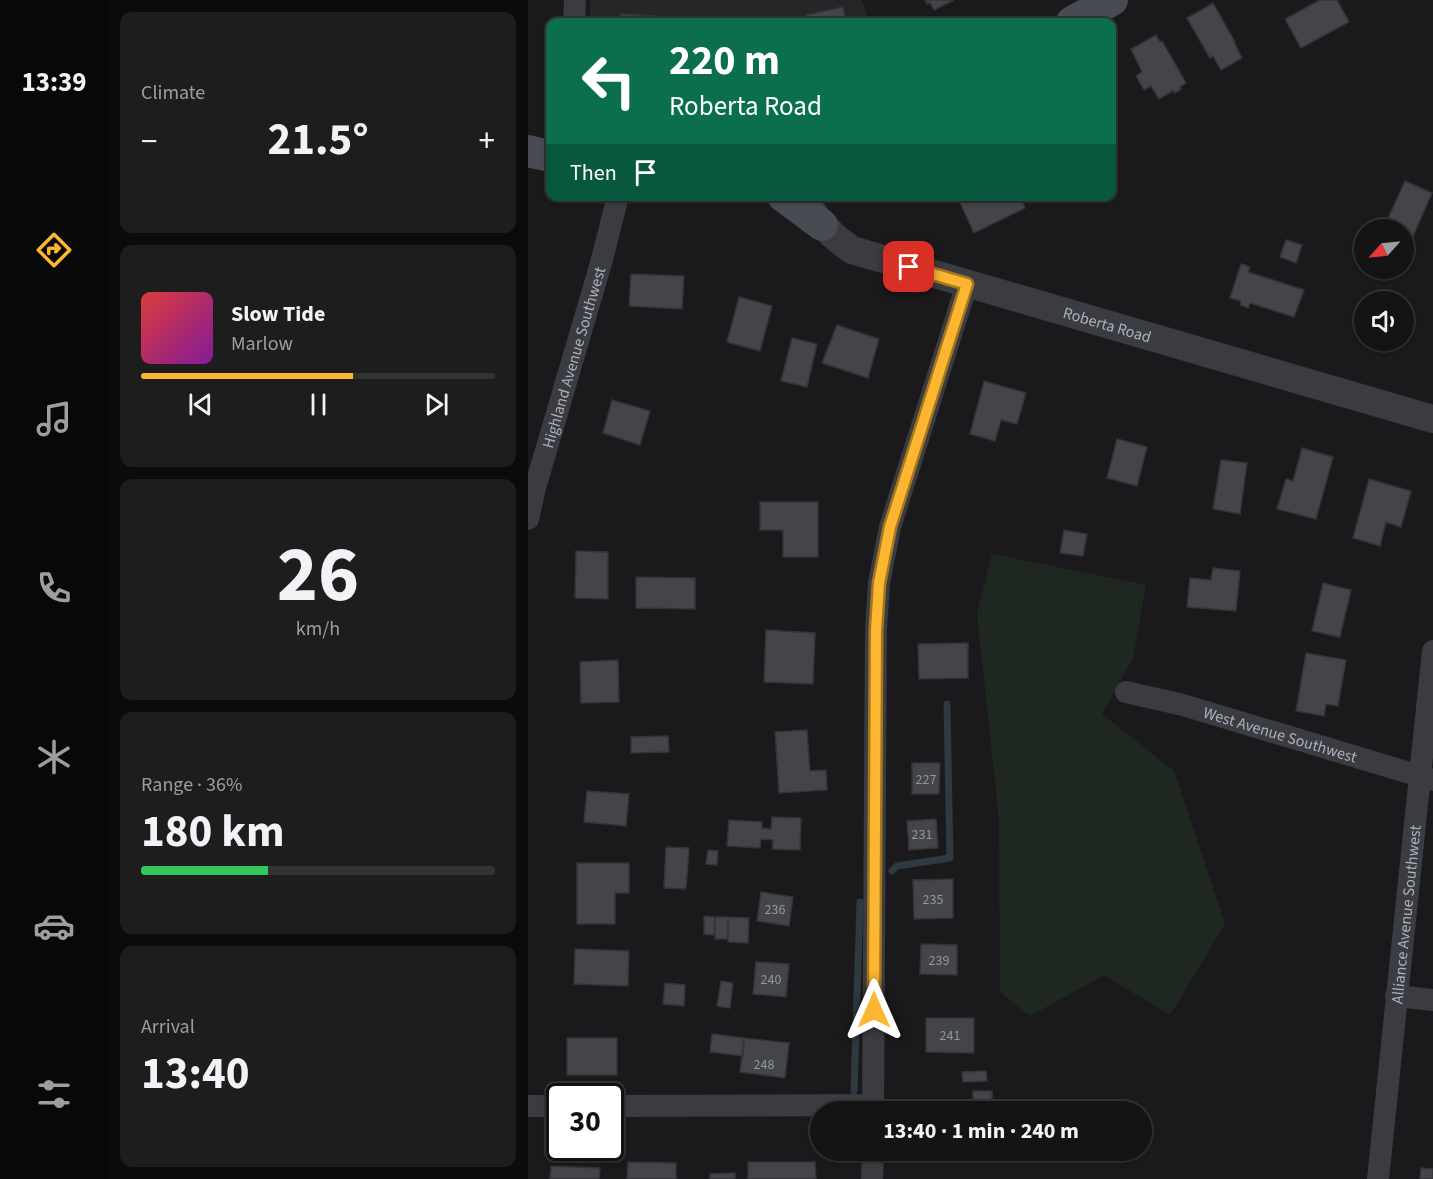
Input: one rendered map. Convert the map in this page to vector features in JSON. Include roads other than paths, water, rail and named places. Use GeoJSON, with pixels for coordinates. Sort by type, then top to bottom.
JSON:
{"type":"FeatureCollection","features":[{"type":"Feature","properties":{"kind":"main road"},"geometry":{"type":"LineString","coordinates":[[1079,18],[1112,0]]}},
{"type":"Feature","properties":{"kind":"main road"},"geometry":{"type":"LineString","coordinates":[[528,151],[546,155]]}},
{"type":"Feature","properties":{"kind":"main road"},"geometry":{"type":"LineString","coordinates":[[790,201],[822,225]]}},
{"type":"Feature","properties":{"kind":"street"},"geometry":{"type":"LineString","coordinates":[[574,18],[575,0]]}},
{"type":"Feature","properties":{"kind":"street","name":"Highland Avenue Southwest"},"geometry":{"type":"LineString","coordinates":[[528,519],[617,201]]}},
{"type":"Feature","properties":{"kind":"street","name":"Roberta Road"},"geometry":{"type":"LineString","coordinates":[[806,201],[822,225],[836,240],[852,250],[1433,419]]}},
{"type":"Feature","properties":{"kind":"street"},"geometry":{"type":"LineString","coordinates":[[873,1101],[876,630],[879,583],[890,527],[967,284]]}},
{"type":"Feature","properties":{"kind":"street","name":"Alliance Avenue Southwest"},"geometry":{"type":"LineString","coordinates":[[1378,1179],[1396,996],[1426,778],[1433,651]]}},
{"type":"Feature","properties":{"kind":"street","name":"West Avenue Southwest"},"geometry":{"type":"LineString","coordinates":[[1126,692],[1183,705],[1426,778]]}},
{"type":"Feature","properties":{"kind":"street"},"geometry":{"type":"LineString","coordinates":[[1396,996],[1433,1000]]}},
{"type":"Feature","properties":{"kind":"street"},"geometry":{"type":"LineString","coordinates":[[528,1107],[546,1106]]}},
{"type":"Feature","properties":{"kind":"street"},"geometry":{"type":"LineString","coordinates":[[624,1106],[810,1108]]}},
{"type":"Feature","properties":{"kind":"street"},"geometry":{"type":"LineString","coordinates":[[872,1179],[873,1161]]}},
{"type":"Feature","properties":{"kind":"waterway"},"geometry":{"type":"LineString","coordinates":[[892,871],[897,866],[950,858],[947,704]]}},
{"type":"Feature","properties":{"kind":"waterway"},"geometry":{"type":"LineString","coordinates":[[854,1091],[860,902]]}}]}
